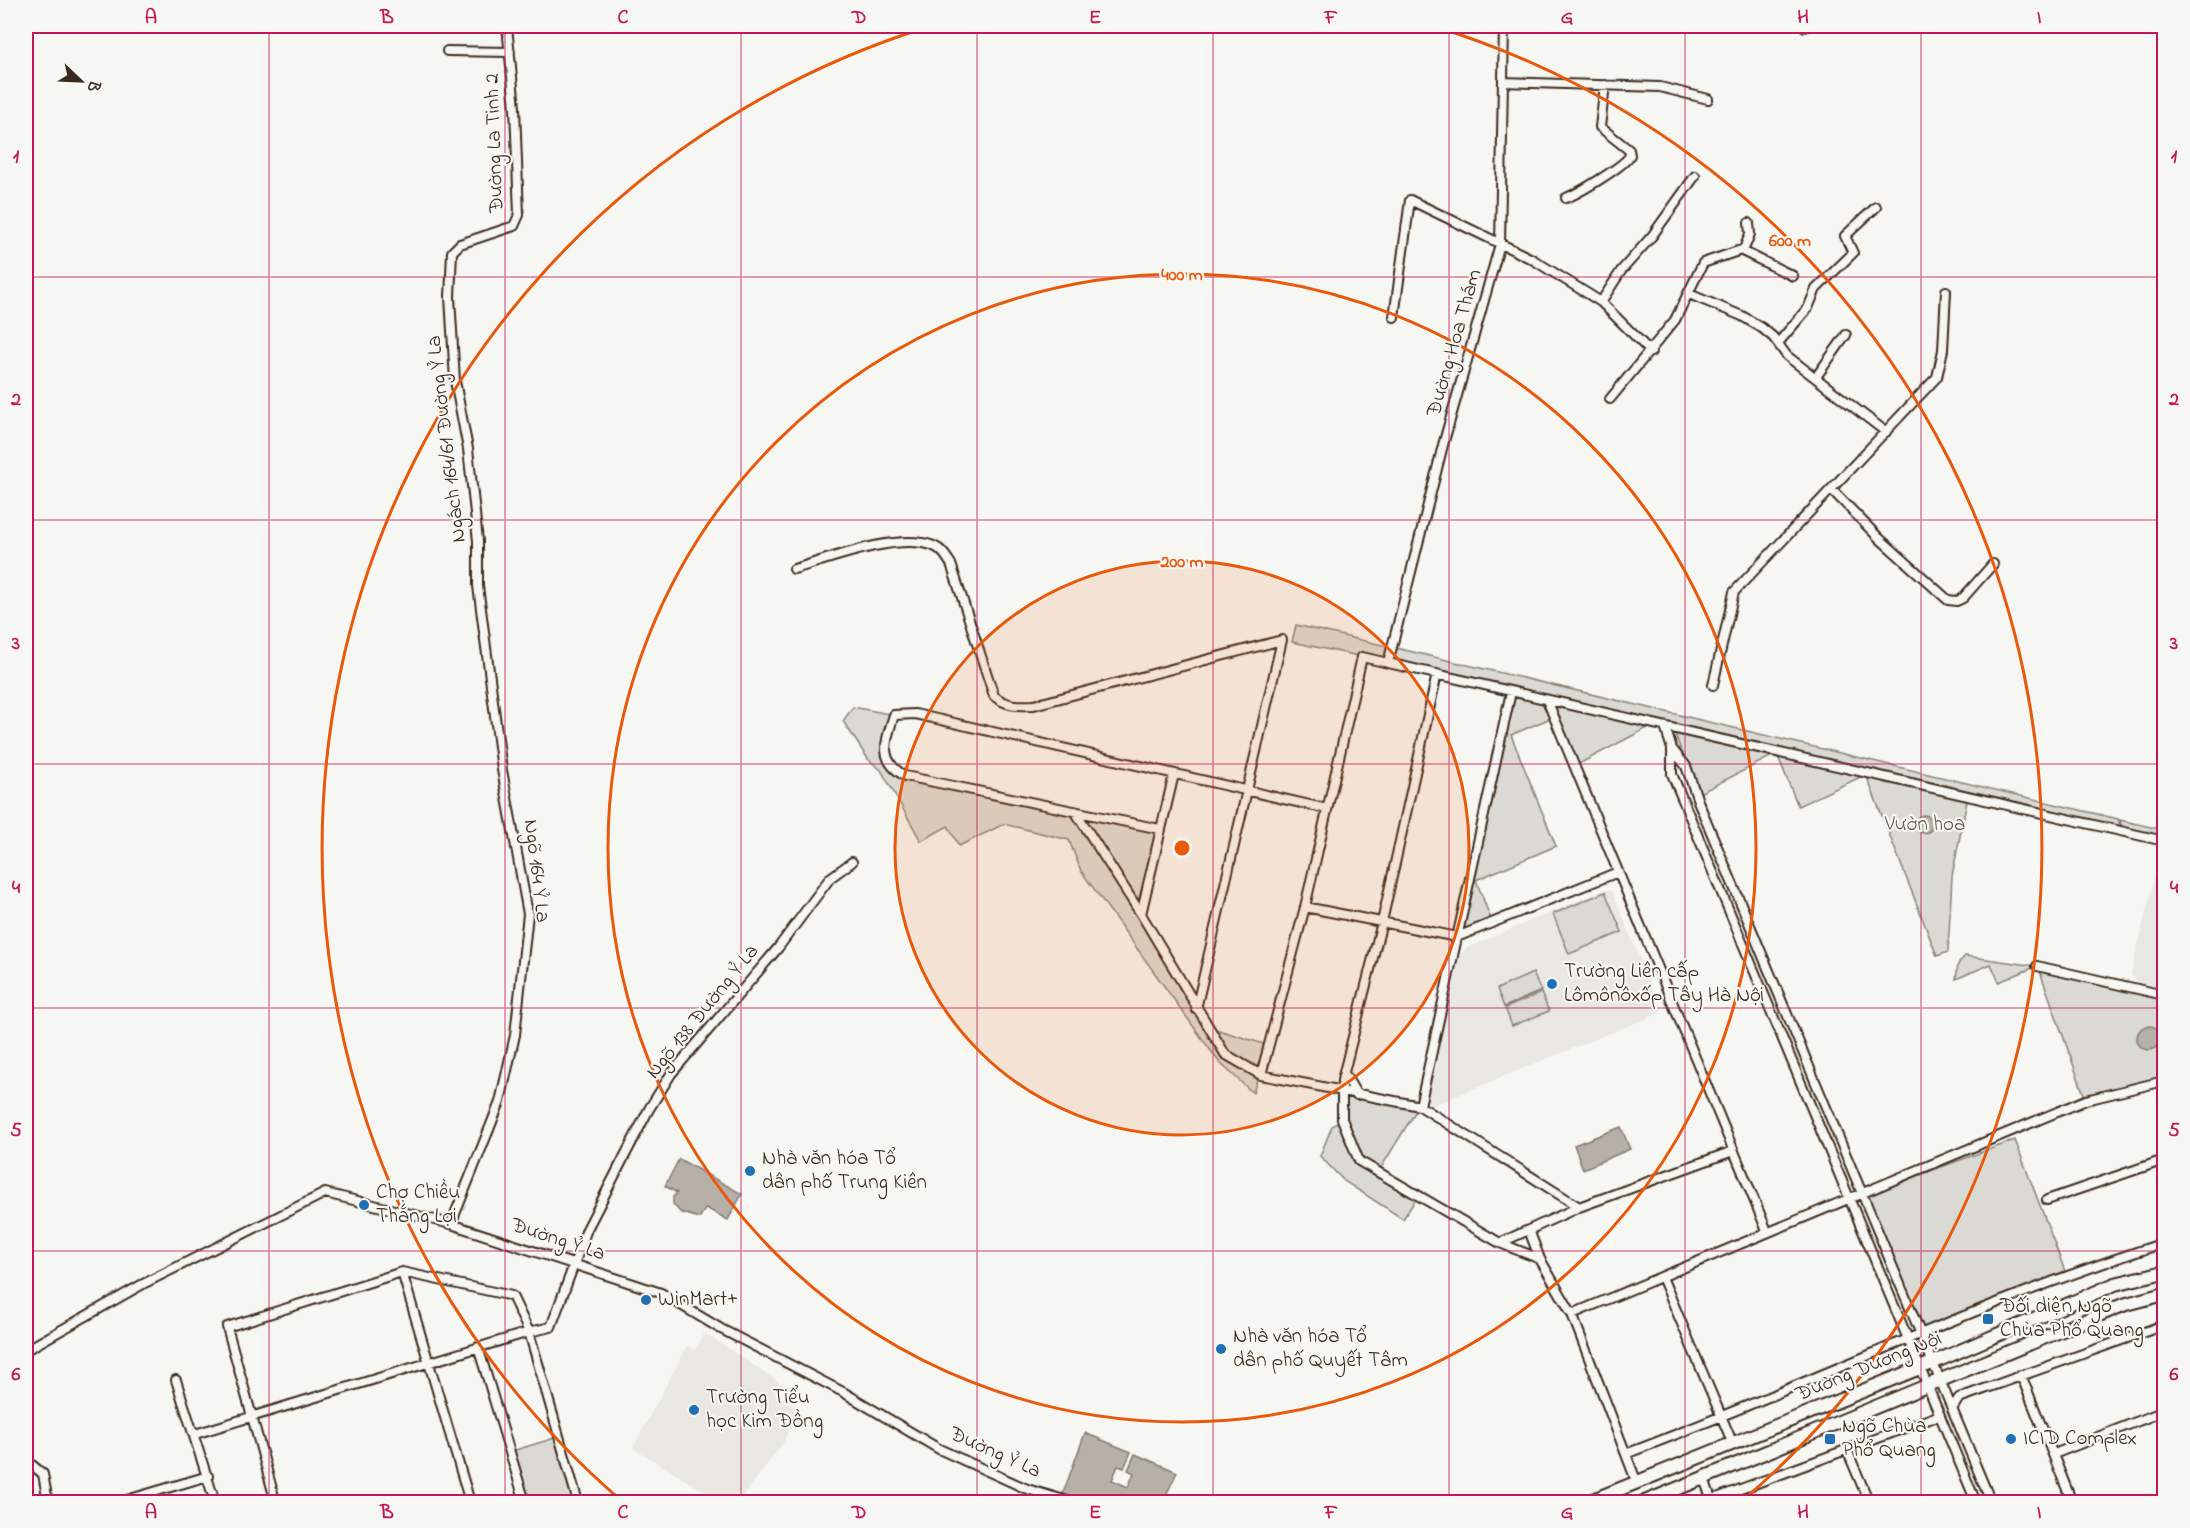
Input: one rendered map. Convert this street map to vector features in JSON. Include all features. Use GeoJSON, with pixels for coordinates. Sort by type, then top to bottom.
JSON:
{"type":"FeatureCollection","features":[{"type":"Feature","properties":{"kind":"main road","name":"Đường Dương Nội"},"geometry":{"type":"LineString","coordinates":[[1588,1503],[1932,1363],[2115,1284],[2164,1272]]}},
{"type":"Feature","properties":{"kind":"main road","name":"Đường Dương Nội"},"geometry":{"type":"LineString","coordinates":[[1645,1503],[2123,1305],[2164,1294]]}},
{"type":"Feature","properties":{"kind":"street","name":"Đường La Tinh 2"},"geometry":{"type":"LineString","coordinates":[[452,252],[460,244],[514,226],[519,215],[507,26]]}},
{"type":"Feature","properties":{"kind":"street","name":"Đường Hoa Thám"},"geometry":{"type":"LineString","coordinates":[[1388,663],[1443,444],[1500,244],[1504,26]]}},
{"type":"Feature","properties":{"kind":"street"},"geometry":{"type":"LineString","coordinates":[[447,51],[510,52]]}},
{"type":"Feature","properties":{"kind":"street"},"geometry":{"type":"LineString","coordinates":[[1503,82],[1660,87],[1708,99]]}},
{"type":"Feature","properties":{"kind":"street"},"geometry":{"type":"LineString","coordinates":[[1566,198],[1583,191],[1625,163],[1630,155],[1629,150],[1600,127],[1605,85]]}},
{"type":"Feature","properties":{"kind":"street"},"geometry":{"type":"LineString","coordinates":[[1601,302],[1621,271],[1652,236],[1695,176]]}},
{"type":"Feature","properties":{"kind":"street"},"geometry":{"type":"LineString","coordinates":[[1394,316],[1410,200],[1532,259],[1601,302],[1651,352]]}},
{"type":"Feature","properties":{"kind":"street"},"geometry":{"type":"LineString","coordinates":[[1778,343],[1808,308],[1816,289],[1852,254],[1853,250],[1845,239],[1846,235],[1876,207]]}},
{"type":"Feature","properties":{"kind":"street"},"geometry":{"type":"LineString","coordinates":[[1742,251],[1750,234],[1749,223]]}},
{"type":"Feature","properties":{"kind":"street"},"geometry":{"type":"LineString","coordinates":[[1610,399],[1675,320],[1705,261],[1742,251],[1793,276]]}},
{"type":"Feature","properties":{"kind":"street","name":"Ngách 164/61 Đường Ỷ La"},"geometry":{"type":"LineString","coordinates":[[452,252],[450,297],[455,381],[470,472],[478,541],[478,586]]}},
{"type":"Feature","properties":{"kind":"street"},"geometry":{"type":"LineString","coordinates":[[1713,686],[1734,592],[1924,394],[1940,373],[1946,320],[1946,291]]}},
{"type":"Feature","properties":{"kind":"street"},"geometry":{"type":"LineString","coordinates":[[1689,294],[1750,320],[1773,337],[1787,356],[1886,432]]}},
{"type":"Feature","properties":{"kind":"street"},"geometry":{"type":"LineString","coordinates":[[1816,377],[1846,335]]}},
{"type":"Feature","properties":{"kind":"street"},"geometry":{"type":"LineString","coordinates":[[1831,489],[1879,538],[1951,601],[1957,601],[1966,595],[1994,564]]}},
{"type":"Feature","properties":{"kind":"street"},"geometry":{"type":"LineString","coordinates":[[794,569],[877,546],[909,543],[930,545],[942,551],[951,564],[994,696],[1003,703],[1016,706],[1034,705],[1282,640],[1196,1009]]}},
{"type":"Feature","properties":{"kind":"street","name":"Ngõ 164 Ỷ La"},"geometry":{"type":"LineString","coordinates":[[451,1224],[500,1102],[515,1035],[528,914],[502,770],[478,586]]}},
{"type":"Feature","properties":{"kind":"street"},"geometry":{"type":"LineString","coordinates":[[1261,1075],[1305,907],[1362,657],[2164,841]]}},
{"type":"Feature","properties":{"kind":"street"},"geometry":{"type":"LineString","coordinates":[[1437,674],[1382,922],[1344,1073],[1341,1091],[1342,1119],[1359,1161],[1500,1243],[1540,1259]]}},
{"type":"Feature","properties":{"kind":"street"},"geometry":{"type":"LineString","coordinates":[[1420,1106],[1511,692]]}},
{"type":"Feature","properties":{"kind":"street"},"geometry":{"type":"LineString","coordinates":[[1547,700],[1767,1231]]}},
{"type":"Feature","properties":{"kind":"street"},"geometry":{"type":"LineString","coordinates":[[1160,829],[905,776],[892,769],[884,746],[894,715],[915,714],[1328,809]]}},
{"type":"Feature","properties":{"kind":"street"},"geometry":{"type":"LineString","coordinates":[[1665,727],[1672,749],[1672,774],[1976,1503]]}},
{"type":"Feature","properties":{"kind":"street"},"geometry":{"type":"LineString","coordinates":[[1672,749],[1686,766],[1698,801],[1991,1503]]}},
{"type":"Feature","properties":{"kind":"street"},"geometry":{"type":"LineString","coordinates":[[1141,914],[1174,774]]}},
{"type":"Feature","properties":{"kind":"street"},"geometry":{"type":"LineString","coordinates":[[1075,811],[1141,914],[1225,1054],[1261,1075],[1420,1106],[1579,1207]]}},
{"type":"Feature","properties":{"kind":"street","name":"Ngõ 138 Đường Ỷ La"},"geometry":{"type":"LineString","coordinates":[[529,1332],[551,1328],[587,1229],[649,1109],[671,1074],[778,948],[830,878],[852,862]]}},
{"type":"Feature","properties":{"kind":"street"},"geometry":{"type":"LineString","coordinates":[[1305,907],[1457,937],[1618,872]]}},
{"type":"Feature","properties":{"kind":"street"},"geometry":{"type":"LineString","coordinates":[[2037,966],[2164,995]]}},
{"type":"Feature","properties":{"kind":"street"},"geometry":{"type":"LineString","coordinates":[[1344,1073],[1357,1095]]}},
{"type":"Feature","properties":{"kind":"street"},"geometry":{"type":"LineString","coordinates":[[1572,1314],[2086,1100],[2164,1080]]}},
{"type":"Feature","properties":{"kind":"street"},"geometry":{"type":"LineString","coordinates":[[1500,1243],[1579,1207],[1733,1151]]}},
{"type":"Feature","properties":{"kind":"street"},"geometry":{"type":"LineString","coordinates":[[2047,1200],[2164,1160]]}},
{"type":"Feature","properties":{"kind":"street","name":"Đường Ỷ La"},"geometry":{"type":"LineString","coordinates":[[26,1350],[143,1284],[325,1192],[451,1224],[572,1266],[661,1293],[721,1329],[843,1392],[939,1449],[1027,1489],[1071,1503]]}},
{"type":"Feature","properties":{"kind":"street"},"geometry":{"type":"LineString","coordinates":[[1529,1230],[1540,1259],[1572,1314],[1628,1453],[1637,1483]]}},
{"type":"Feature","properties":{"kind":"street"},"geometry":{"type":"LineString","coordinates":[[1628,1453],[1721,1418],[1906,1339],[2074,1272],[2164,1243]]}},
{"type":"Feature","properties":{"kind":"street"},"geometry":{"type":"LineString","coordinates":[[402,1272],[470,1503]]}},
{"type":"Feature","properties":{"kind":"street"},"geometry":{"type":"LineString","coordinates":[[273,1492],[227,1327],[402,1272],[512,1296],[529,1332],[578,1503]]}},
{"type":"Feature","properties":{"kind":"street"},"geometry":{"type":"LineString","coordinates":[[1662,1277],[1733,1444]]}},
{"type":"Feature","properties":{"kind":"street"},"geometry":{"type":"LineString","coordinates":[[1952,1409],[1959,1398],[2164,1325]]}},
{"type":"Feature","properties":{"kind":"street"},"geometry":{"type":"LineString","coordinates":[[195,1434],[529,1332]]}},
{"type":"Feature","properties":{"kind":"street"},"geometry":{"type":"LineString","coordinates":[[478,1347],[525,1503]]}},
{"type":"Feature","properties":{"kind":"street"},"geometry":{"type":"LineString","coordinates":[[2021,1375],[2072,1503]]}},
{"type":"Feature","properties":{"kind":"street"},"geometry":{"type":"LineString","coordinates":[[176,1380],[215,1503]]}},
{"type":"Feature","properties":{"kind":"street"},"geometry":{"type":"LineString","coordinates":[[2054,1454],[2164,1411]]}},
{"type":"Feature","properties":{"kind":"street"},"geometry":{"type":"LineString","coordinates":[[1704,1478],[1712,1501],[1940,1415]]}},
{"type":"Feature","properties":{"kind":"street"},"geometry":{"type":"LineString","coordinates":[[1847,1450],[1869,1503]]}},
{"type":"Feature","properties":{"kind":"street"},"geometry":{"type":"LineString","coordinates":[[26,1460],[43,1474],[48,1503]]}},
{"type":"Feature","properties":{"kind":"street"},"geometry":{"type":"LineString","coordinates":[[120,1503],[208,1476]]}},
{"type":"Feature","properties":{"kind":"shaded area"},"geometry":{"type":"Polygon","coordinates":[[[1924,815],[1930,818],[1933,824],[1930,830],[1924,833],[1918,830],[1915,824],[1918,818],[1924,815]]]}},
{"type":"Feature","properties":{"kind":"shaded area"},"geometry":{"type":"Polygon","coordinates":[[[2164,854],[2164,988],[2137,982],[2131,975],[2159,858],[2164,854]]]}},
{"type":"Feature","properties":{"kind":"shaded area","name":"Trường Liên cấp Lômônôxốp Tây Hà Nội"},"geometry":{"type":"Polygon","coordinates":[[[1603,890],[1612,891],[1662,1012],[1431,1106],[1428,1098],[1460,956],[1465,949],[1603,890]]]}},
{"type":"Feature","properties":{"kind":"shaded area"},"geometry":{"type":"Polygon","coordinates":[[[2149,1026],[2158,1029],[2161,1038],[2158,1047],[2149,1050],[2140,1047],[2137,1038],[2140,1029],[2149,1026]]]}},
{"type":"Feature","properties":{"kind":"shaded area"},"geometry":{"type":"Polygon","coordinates":[[[1621,1127],[1630,1149],[1583,1169],[1574,1145],[1621,1127]]]}},
{"type":"Feature","properties":{"kind":"shaded area"},"geometry":{"type":"Polygon","coordinates":[[[679,1159],[742,1194],[728,1220],[706,1208],[699,1218],[680,1212],[673,1204],[673,1197],[677,1193],[665,1186],[679,1159]]]}},
{"type":"Feature","properties":{"kind":"shaded area"},"geometry":{"type":"Polygon","coordinates":[[[705,1333],[783,1385],[777,1397],[799,1409],[783,1443],[739,1502],[722,1502],[633,1448],[687,1346],[695,1350],[705,1333]]]}},
{"type":"Feature","properties":{"kind":"shaded area"},"geometry":{"type":"Polygon","coordinates":[[[1085,1433],[1131,1452],[1124,1468],[1118,1466],[1112,1480],[1128,1487],[1134,1473],[1128,1470],[1135,1454],[1177,1472],[1163,1502],[1073,1502],[1061,1499],[1085,1433]]]}},
{"type":"Feature","properties":{"kind":"green space"},"geometry":{"type":"Polygon","coordinates":[[[1296,625],[1391,647],[1387,662],[1292,642],[1296,625]]]}},
{"type":"Feature","properties":{"kind":"green space","name":"Vườn hoa"},"geometry":{"type":"Polygon","coordinates":[[[1392,647],[2118,819],[2122,832],[1968,796],[1952,876],[1948,952],[1937,956],[1866,775],[1388,662],[1392,647]]]}},
{"type":"Feature","properties":{"kind":"green space"},"geometry":{"type":"Polygon","coordinates":[[[1511,692],[1546,701],[1553,717],[1511,735],[1556,846],[1476,880],[1492,922],[1458,936],[1511,692]]]}},
{"type":"Feature","properties":{"kind":"green space"},"geometry":{"type":"Polygon","coordinates":[[[1549,702],[1653,725],[1575,766],[1549,702]]]}},
{"type":"Feature","properties":{"kind":"green space"},"geometry":{"type":"Polygon","coordinates":[[[853,707],[894,715],[881,746],[890,771],[905,779],[1073,814],[1138,915],[1193,1011],[1225,1054],[1258,1076],[1253,1093],[1219,1062],[1081,871],[1069,840],[1004,824],[959,846],[948,826],[921,841],[881,770],[868,759],[843,721],[853,707]]]}},
{"type":"Feature","properties":{"kind":"green space"},"geometry":{"type":"Polygon","coordinates":[[[1674,730],[1776,754],[1696,795],[1674,730]]]}},
{"type":"Feature","properties":{"kind":"green space"},"geometry":{"type":"Polygon","coordinates":[[[1777,754],[1865,775],[1798,806],[1777,754]]]}},
{"type":"Feature","properties":{"kind":"green space"},"geometry":{"type":"Polygon","coordinates":[[[1076,812],[1159,829],[1141,913],[1076,812]]]}},
{"type":"Feature","properties":{"kind":"green space"},"geometry":{"type":"Polygon","coordinates":[[[2120,820],[2164,830],[2164,841],[2123,832],[2120,820]]]}},
{"type":"Feature","properties":{"kind":"green space"},"geometry":{"type":"Polygon","coordinates":[[[1605,892],[1622,932],[1569,954],[1553,914],[1605,892]]]}},
{"type":"Feature","properties":{"kind":"green space"},"geometry":{"type":"Polygon","coordinates":[[[1965,956],[2037,966],[1999,982],[1991,964],[1956,979],[1958,964],[1965,956]]]}},
{"type":"Feature","properties":{"kind":"green space"},"geometry":{"type":"Polygon","coordinates":[[[2038,966],[2164,995],[2164,1081],[2086,1100],[2038,966]]]}},
{"type":"Feature","properties":{"kind":"green space"},"geometry":{"type":"Polygon","coordinates":[[[1533,973],[1541,991],[1504,1007],[1497,989],[1533,973]]]}},
{"type":"Feature","properties":{"kind":"green space"},"geometry":{"type":"Polygon","coordinates":[[[1541,993],[1549,1011],[1512,1026],[1505,1008],[1541,993]]]}},
{"type":"Feature","properties":{"kind":"green space"},"geometry":{"type":"Polygon","coordinates":[[[1209,1027],[1267,1045],[1260,1073],[1226,1053],[1209,1027]]]}},
{"type":"Feature","properties":{"kind":"green space"},"geometry":{"type":"Polygon","coordinates":[[[1341,1092],[1419,1106],[1379,1171],[1360,1160],[1343,1119],[1341,1092]]]}},
{"type":"Feature","properties":{"kind":"green space"},"geometry":{"type":"Polygon","coordinates":[[[1341,1120],[1359,1161],[1418,1196],[1403,1219],[1344,1181],[1320,1156],[1332,1126],[1341,1120]]]}},
{"type":"Feature","properties":{"kind":"green space"},"geometry":{"type":"Polygon","coordinates":[[[2015,1140],[2065,1271],[1923,1330],[1865,1195],[2015,1140]]]}},
{"type":"Feature","properties":{"kind":"green space"},"geometry":{"type":"Polygon","coordinates":[[[558,1437],[577,1502],[526,1502],[512,1451],[558,1437]]]}},
{"type":"Feature","properties":{"kind":"place","name":"Trường Liên cấp Lômônôxốp Tây Hà Nội"},"geometry":{"type":"Point","coordinates":[1552,984]}},
{"type":"Feature","properties":{"kind":"place","name":"Nhà văn hóa Tổ dân phố Trung Kiên"},"geometry":{"type":"Point","coordinates":[750,1171]}},
{"type":"Feature","properties":{"kind":"place","name":"Chợ Chiều Thắng Lợi"},"geometry":{"type":"Point","coordinates":[364,1205]}},
{"type":"Feature","properties":{"kind":"place","name":"WinMart+"},"geometry":{"type":"Point","coordinates":[646,1300]}},
{"type":"Feature","properties":{"kind":"place","name":"Đối diện Ngõ Chùa Phổ Quang"},"geometry":{"type":"Point","coordinates":[1988,1319]}},
{"type":"Feature","properties":{"kind":"place","name":"Nhà văn hóa Tổ dân phố Quyết Tâm"},"geometry":{"type":"Point","coordinates":[1221,1349]}},
{"type":"Feature","properties":{"kind":"place","name":"Trường Tiểu học Kim Đồng"},"geometry":{"type":"Point","coordinates":[694,1410]}},
{"type":"Feature","properties":{"kind":"place","name":"Ngõ Chùa Phổ Quang"},"geometry":{"type":"Point","coordinates":[1830,1439]}},
{"type":"Feature","properties":{"kind":"place","name":"ICID Complex"},"geometry":{"type":"Point","coordinates":[2011,1439]}}]}
